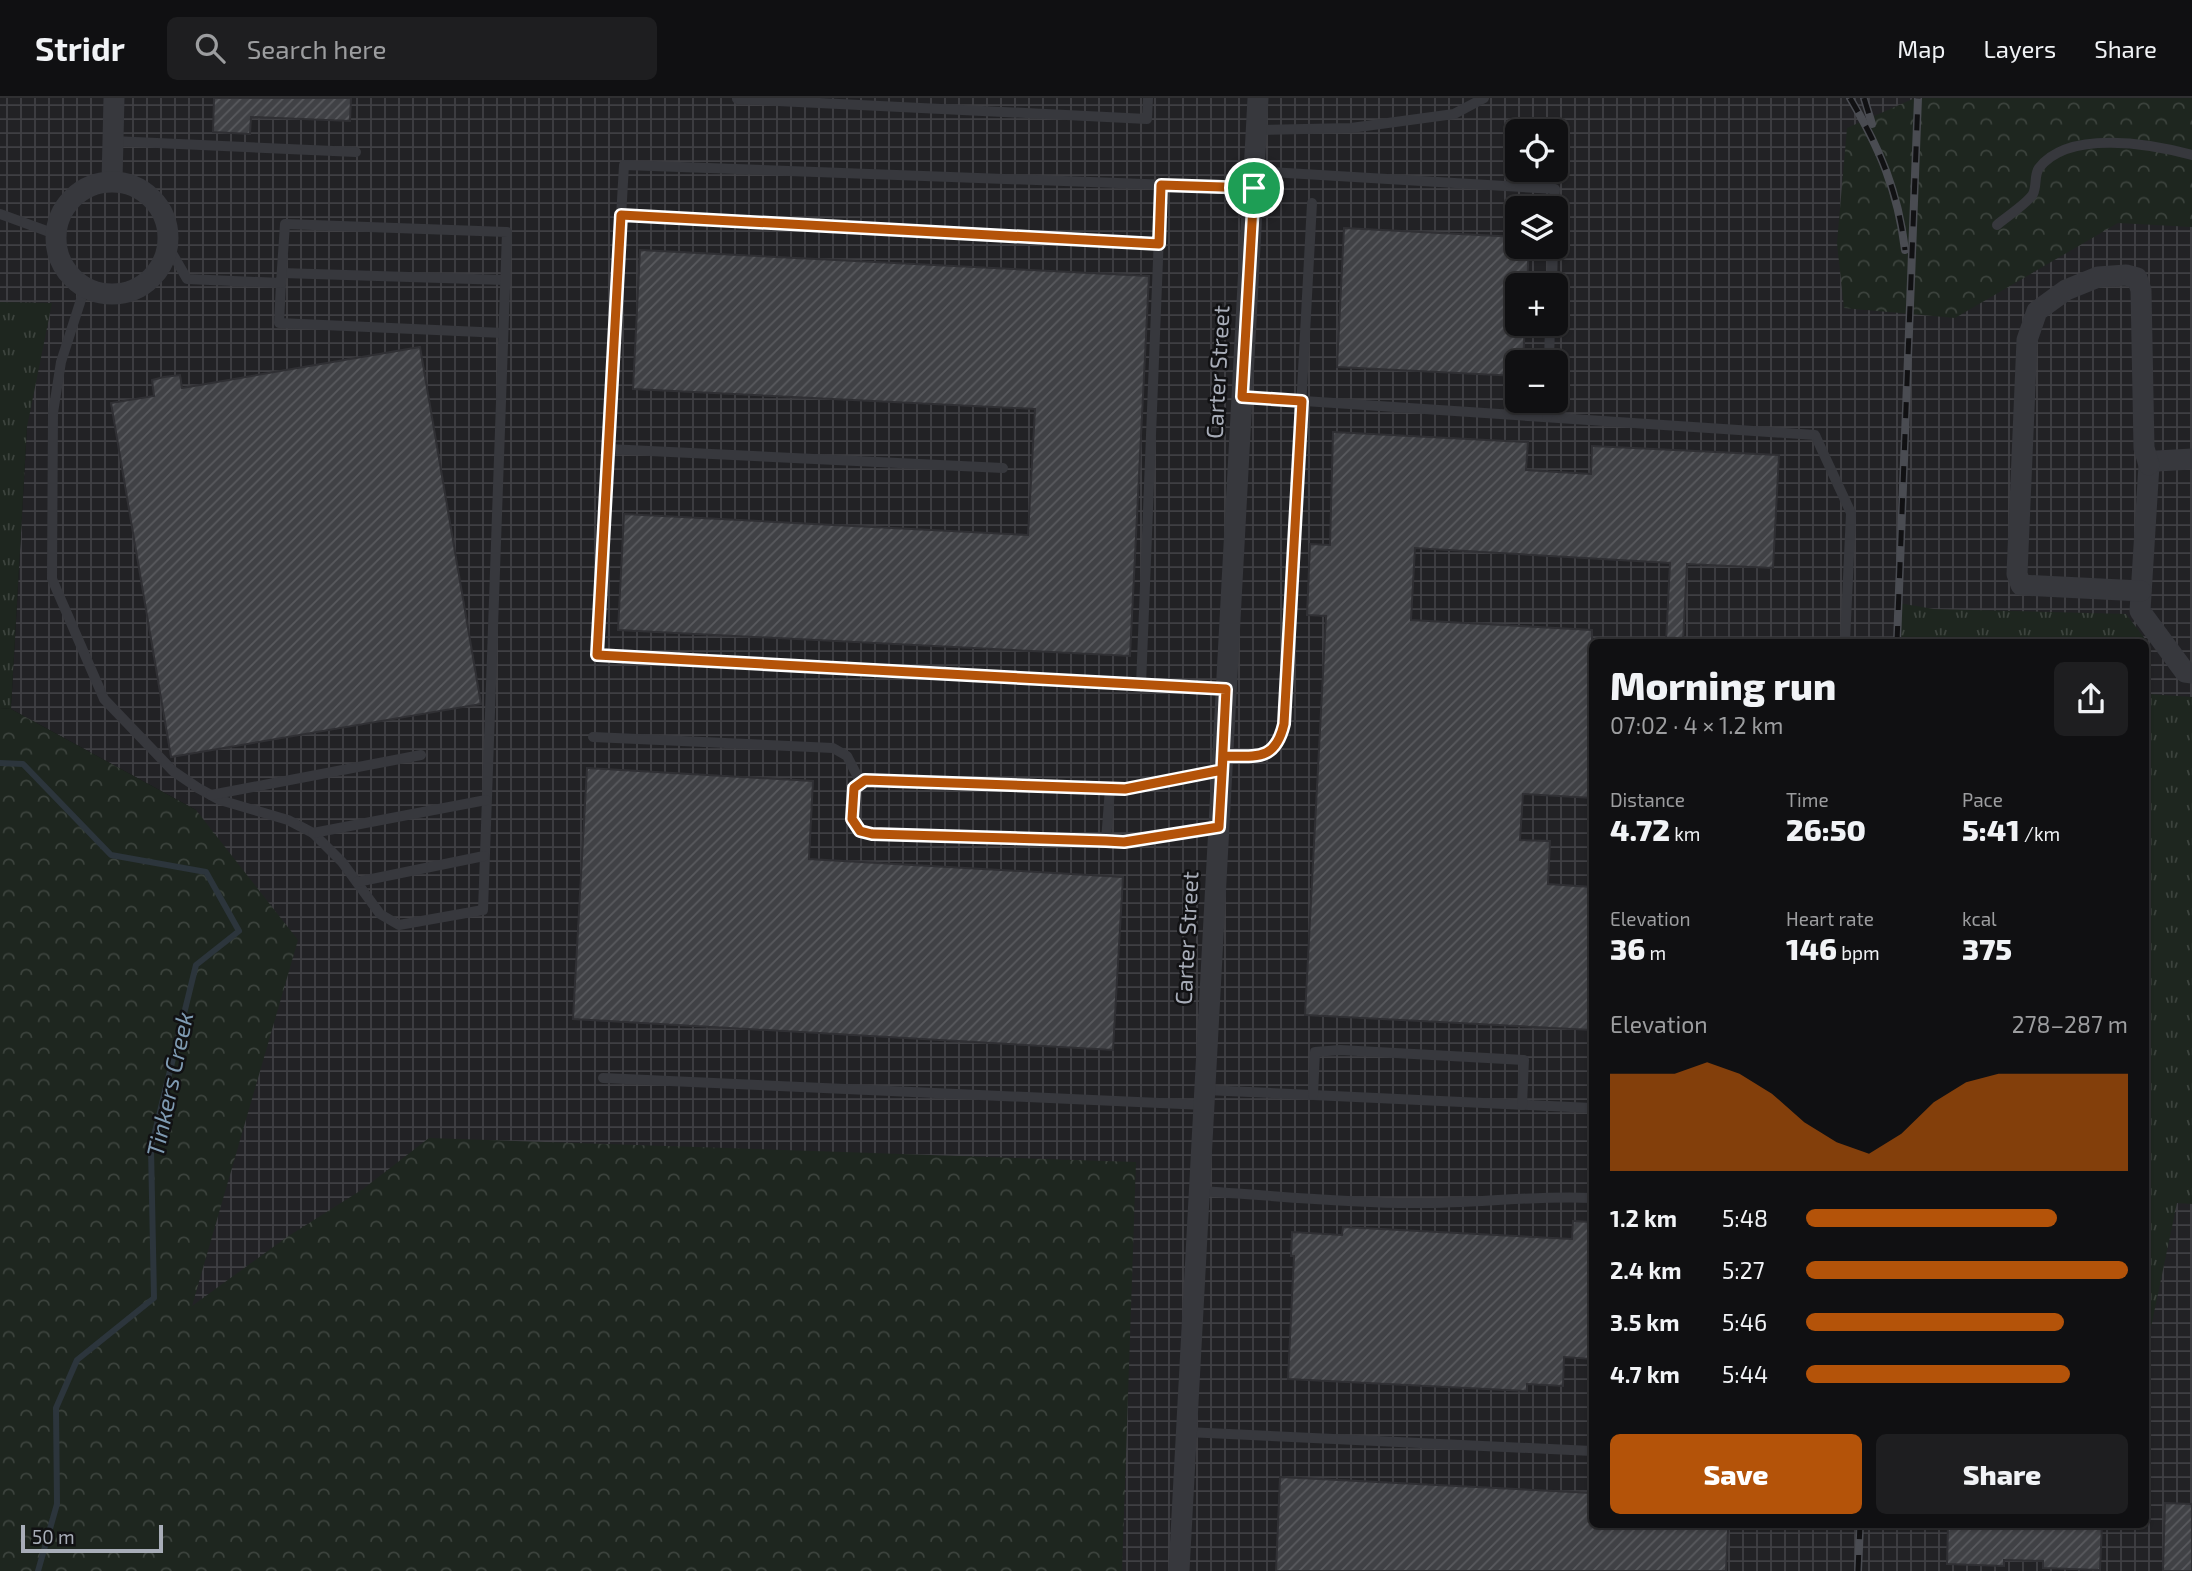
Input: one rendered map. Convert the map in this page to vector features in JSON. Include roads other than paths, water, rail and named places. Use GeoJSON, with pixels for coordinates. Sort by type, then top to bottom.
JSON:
{"type":"FeatureCollection","features":[{"type":"Feature","properties":{"kind":"street"},"geometry":{"type":"LineString","coordinates":[[112,181],[114,98]]}},
{"type":"Feature","properties":{"kind":"street","name":"Carter Street"},"geometry":{"type":"LineString","coordinates":[[1179,1571],[1258,98]]}},
{"type":"Feature","properties":{"kind":"street"},"geometry":{"type":"LineString","coordinates":[[112,181],[131,185],[148,194],[160,209],[168,227],[168,246],[162,265],[150,280],[134,290],[115,295],[96,293],[65,271],[57,253],[55,234],[59,217],[74,197],[95,184],[112,181]]}},
{"type":"Feature","properties":{"kind":"street"},"geometry":{"type":"LineString","coordinates":[[2141,591],[2021,585],[2017,574],[2027,340],[2037,312],[2066,290],[2098,277],[2126,275],[2137,278],[2141,290],[2144,448],[2149,465],[2140,611],[2185,672],[2192,673]]}},
{"type":"Feature","properties":{"kind":"street"},"geometry":{"type":"LineString","coordinates":[[2149,465],[2157,461],[2192,459]]}},
{"type":"Feature","properties":{"kind":"lane"},"geometry":{"type":"LineString","coordinates":[[967,111],[968,98]]}},
{"type":"Feature","properties":{"kind":"lane"},"geometry":{"type":"LineString","coordinates":[[737,99],[806,100],[1147,120],[1148,98]]}},
{"type":"Feature","properties":{"kind":"lane"},"geometry":{"type":"LineString","coordinates":[[1256,130],[1351,128],[1454,114],[1484,98]]}},
{"type":"Feature","properties":{"kind":"lane"},"geometry":{"type":"LineString","coordinates":[[113,141],[356,152]]}},
{"type":"Feature","properties":{"kind":"lane"},"geometry":{"type":"LineString","coordinates":[[1997,225],[2033,194],[2037,170],[2051,156],[2073,147],[2129,143],[2165,147],[2192,155]]}},
{"type":"Feature","properties":{"kind":"lane"},"geometry":{"type":"LineString","coordinates":[[1226,689],[597,655],[624,165],[1161,185],[1254,180],[1555,190],[1555,196]]}},
{"type":"Feature","properties":{"kind":"lane"},"geometry":{"type":"LineString","coordinates":[[1141,684],[1161,185]]}},
{"type":"Feature","properties":{"kind":"lane"},"geometry":{"type":"LineString","coordinates":[[1219,827],[1124,842],[872,834],[860,831],[852,819],[854,788],[861,783],[878,780],[1125,789],[1270,752],[1280,742],[1284,724],[1312,203]]}},
{"type":"Feature","properties":{"kind":"lane"},"geometry":{"type":"LineString","coordinates":[[0,214],[55,234]]}},
{"type":"Feature","properties":{"kind":"lane"},"geometry":{"type":"LineString","coordinates":[[621,215],[1159,244]]}},
{"type":"Feature","properties":{"kind":"lane"},"geometry":{"type":"LineString","coordinates":[[85,287],[61,362],[53,413],[52,579],[104,699],[173,771],[231,804],[288,820],[313,833],[342,862],[380,915],[399,925],[483,910],[507,232],[285,224],[279,323],[503,333]]}},
{"type":"Feature","properties":{"kind":"lane"},"geometry":{"type":"LineString","coordinates":[[168,246],[187,279],[505,280]]}},
{"type":"Feature","properties":{"kind":"lane"},"geometry":{"type":"LineString","coordinates":[[1242,397],[1815,435],[1851,513],[1845,639]]}},
{"type":"Feature","properties":{"kind":"lane"},"geometry":{"type":"LineString","coordinates":[[1547,413],[1547,417]]}},
{"type":"Feature","properties":{"kind":"lane"},"geometry":{"type":"LineString","coordinates":[[608,449],[1003,468]]}},
{"type":"Feature","properties":{"kind":"lane"},"geometry":{"type":"LineString","coordinates":[[593,737],[833,748],[847,756],[861,783]]}},
{"type":"Feature","properties":{"kind":"lane"},"geometry":{"type":"LineString","coordinates":[[211,795],[421,755]]}},
{"type":"Feature","properties":{"kind":"lane"},"geometry":{"type":"LineString","coordinates":[[1106,841],[1110,788]]}},
{"type":"Feature","properties":{"kind":"lane"},"geometry":{"type":"LineString","coordinates":[[313,833],[486,800]]}},
{"type":"Feature","properties":{"kind":"lane"},"geometry":{"type":"LineString","coordinates":[[357,882],[484,856]]}},
{"type":"Feature","properties":{"kind":"lane"},"geometry":{"type":"LineString","coordinates":[[1313,1095],[1315,1052],[1339,1050],[1524,1060],[1522,1105]]}},
{"type":"Feature","properties":{"kind":"lane"},"geometry":{"type":"LineString","coordinates":[[603,1078],[1204,1098],[1313,1095],[1589,1108]]}},
{"type":"Feature","properties":{"kind":"lane"},"geometry":{"type":"LineString","coordinates":[[1199,1191],[1409,1203],[1589,1198]]}},
{"type":"Feature","properties":{"kind":"lane"},"geometry":{"type":"LineString","coordinates":[[1186,1432],[1589,1451]]}},
{"type":"Feature","properties":{"kind":"waterway","name":"Tinkers Creek"},"geometry":{"type":"LineString","coordinates":[[0,763],[23,764],[111,855],[206,872],[239,931],[196,965],[151,1148],[154,1298],[77,1360],[56,1408],[57,1504],[38,1571]]}},
{"type":"Feature","properties":{"kind":"railway"},"geometry":{"type":"LineString","coordinates":[[1850,98],[1886,171],[1898,209],[1905,250]]}},
{"type":"Feature","properties":{"kind":"railway"},"geometry":{"type":"LineString","coordinates":[[1864,98],[1872,124]]}},
{"type":"Feature","properties":{"kind":"railway"},"geometry":{"type":"LineString","coordinates":[[1897,639],[1918,98]]}},
{"type":"Feature","properties":{"kind":"railway"},"geometry":{"type":"LineString","coordinates":[[1858,1571],[1860,1528]]}}]}
